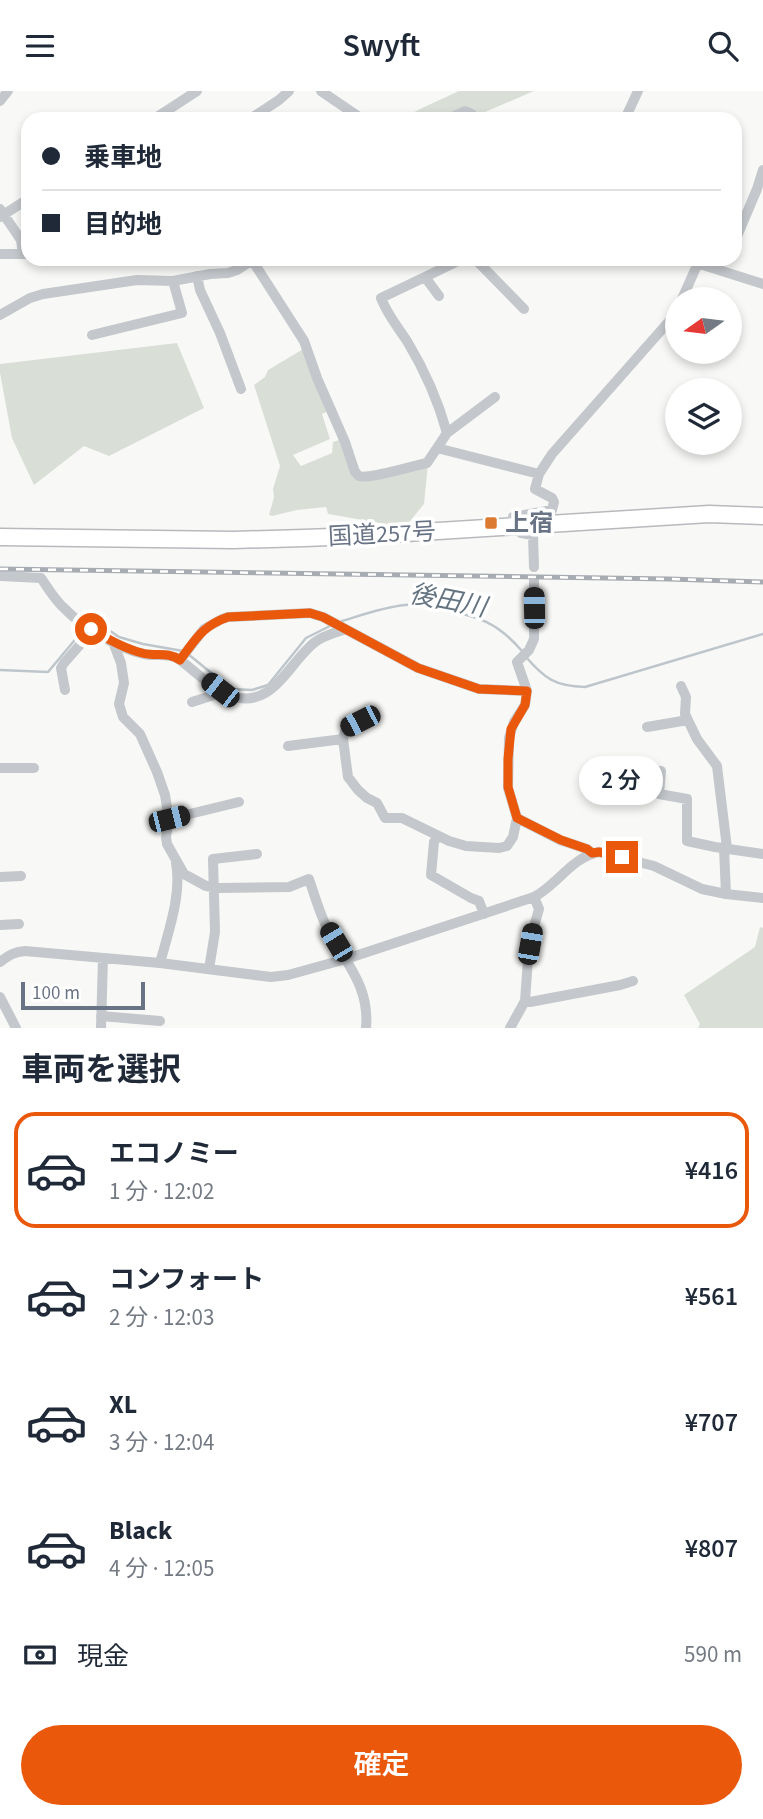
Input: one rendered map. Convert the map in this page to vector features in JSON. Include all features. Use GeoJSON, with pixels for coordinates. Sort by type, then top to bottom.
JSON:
{"type":"FeatureCollection","features":[{"type":"Feature","properties":{"kind":"highway","name":"国道257号"},"geometry":{"type":"LineString","coordinates":[[0,537],[233,540],[358,536],[709,514],[763,516]]}},
{"type":"Feature","properties":{"kind":"street"},"geometry":{"type":"LineString","coordinates":[[0,101],[8,91]]}},
{"type":"Feature","properties":{"kind":"street"},"geometry":{"type":"LineString","coordinates":[[164,112],[197,91]]}},
{"type":"Feature","properties":{"kind":"street"},"geometry":{"type":"LineString","coordinates":[[261,112],[289,91]]}},
{"type":"Feature","properties":{"kind":"street"},"geometry":{"type":"LineString","coordinates":[[321,91],[352,112]]}},
{"type":"Feature","properties":{"kind":"street"},"geometry":{"type":"LineString","coordinates":[[628,112],[638,91]]}},
{"type":"Feature","properties":{"kind":"street"},"geometry":{"type":"LineString","coordinates":[[742,225],[763,170]]}},
{"type":"Feature","properties":{"kind":"street"},"geometry":{"type":"LineString","coordinates":[[21,203],[1,213],[21,240]]}},
{"type":"Feature","properties":{"kind":"street"},"geometry":{"type":"LineString","coordinates":[[0,254],[21,254]]}},
{"type":"Feature","properties":{"kind":"street"},"geometry":{"type":"LineString","coordinates":[[0,315],[30,298],[43,294],[138,280],[173,281],[233,272],[243,266]]}},
{"type":"Feature","properties":{"kind":"street"},"geometry":{"type":"LineString","coordinates":[[257,266],[304,341],[357,475],[378,475],[427,463],[447,433],[495,397]]}},
{"type":"Feature","properties":{"kind":"street"},"geometry":{"type":"LineString","coordinates":[[447,433],[440,404],[430,383],[381,298],[448,266]]}},
{"type":"Feature","properties":{"kind":"street"},"geometry":{"type":"LineString","coordinates":[[482,266],[524,309]]}},
{"type":"Feature","properties":{"kind":"street"},"geometry":{"type":"LineString","coordinates":[[687,287],[697,266]]}},
{"type":"Feature","properties":{"kind":"street"},"geometry":{"type":"LineString","coordinates":[[707,266],[763,284]]}},
{"type":"Feature","properties":{"kind":"street"},"geometry":{"type":"LineString","coordinates":[[722,271],[724,266]]}},
{"type":"Feature","properties":{"kind":"street"},"geometry":{"type":"LineString","coordinates":[[197,276],[200,290],[241,389]]}},
{"type":"Feature","properties":{"kind":"street"},"geometry":{"type":"LineString","coordinates":[[425,277],[439,296]]}},
{"type":"Feature","properties":{"kind":"street"},"geometry":{"type":"LineString","coordinates":[[92,335],[182,313],[173,281]]}},
{"type":"Feature","properties":{"kind":"street"},"geometry":{"type":"LineString","coordinates":[[534,567],[533,535],[521,533],[514,527],[513,517],[552,510],[552,498],[535,489],[539,474],[552,454],[665,325]]}},
{"type":"Feature","properties":{"kind":"street"},"geometry":{"type":"LineString","coordinates":[[437,448],[539,474]]}},
{"type":"Feature","properties":{"kind":"street"},"geometry":{"type":"LineString","coordinates":[[0,576],[41,578],[62,607],[88,627],[113,642],[144,654],[183,656],[223,692],[236,697],[256,697],[267,692],[276,686],[313,643],[344,629]]}},
{"type":"Feature","properties":{"kind":"street"},"geometry":{"type":"LineString","coordinates":[[374,714],[346,728],[343,739],[348,777],[358,790],[377,803],[385,818],[399,817],[466,846],[507,846],[513,837],[517,818],[508,787],[511,729],[525,705],[527,691],[517,662],[534,639],[534,580]]}},
{"type":"Feature","properties":{"kind":"street"},"geometry":{"type":"LineString","coordinates":[[183,656],[204,629],[228,617],[310,613],[327,619],[418,668],[479,689],[527,691]]}},
{"type":"Feature","properties":{"kind":"street"},"geometry":{"type":"LineString","coordinates":[[65,689],[61,668],[88,627]]}},
{"type":"Feature","properties":{"kind":"street"},"geometry":{"type":"LineString","coordinates":[[113,642],[121,663],[124,683],[119,703],[123,717],[140,734],[165,795],[169,819],[167,844],[184,874],[213,887],[289,887],[309,879],[326,925],[364,993],[366,1028]]}},
{"type":"Feature","properties":{"kind":"street"},"geometry":{"type":"LineString","coordinates":[[681,686],[686,697],[685,713],[688,720],[717,766],[726,848],[726,894]]}},
{"type":"Feature","properties":{"kind":"street"},"geometry":{"type":"LineString","coordinates":[[192,702],[223,692]]}},
{"type":"Feature","properties":{"kind":"street"},"geometry":{"type":"LineString","coordinates":[[648,727],[688,720]]}},
{"type":"Feature","properties":{"kind":"street"},"geometry":{"type":"LineString","coordinates":[[288,746],[343,739]]}},
{"type":"Feature","properties":{"kind":"street"},"geometry":{"type":"LineString","coordinates":[[0,768],[34,768]]}},
{"type":"Feature","properties":{"kind":"street"},"geometry":{"type":"LineString","coordinates":[[628,768],[661,771],[659,794],[687,799],[687,841],[763,854]]}},
{"type":"Feature","properties":{"kind":"street"},"geometry":{"type":"LineString","coordinates":[[169,819],[239,801]]}},
{"type":"Feature","properties":{"kind":"street"},"geometry":{"type":"LineString","coordinates":[[517,818],[592,853]]}},
{"type":"Feature","properties":{"kind":"street"},"geometry":{"type":"LineString","coordinates":[[438,836],[434,842],[431,875],[480,901],[484,914]]}},
{"type":"Feature","properties":{"kind":"street"},"geometry":{"type":"LineString","coordinates":[[0,962],[15,952],[25,951],[160,963],[271,977],[288,975],[346,959],[534,897],[577,862],[599,852],[654,866],[702,890],[763,898]]}},
{"type":"Feature","properties":{"kind":"street"},"geometry":{"type":"LineString","coordinates":[[209,969],[215,932],[213,859],[257,854]]}},
{"type":"Feature","properties":{"kind":"street"},"geometry":{"type":"LineString","coordinates":[[160,963],[176,888],[178,874],[175,860]]}},
{"type":"Feature","properties":{"kind":"street"},"geometry":{"type":"LineString","coordinates":[[0,877],[21,876]]}},
{"type":"Feature","properties":{"kind":"street"},"geometry":{"type":"LineString","coordinates":[[510,1028],[524,1000],[533,930],[540,909],[534,897]]}},
{"type":"Feature","properties":{"kind":"street"},"geometry":{"type":"LineString","coordinates":[[0,925],[19,924]]}},
{"type":"Feature","properties":{"kind":"street"},"geometry":{"type":"LineString","coordinates":[[103,958],[101,1022],[160,1021]]}},
{"type":"Feature","properties":{"kind":"street"},"geometry":{"type":"LineString","coordinates":[[524,1000],[530,1002],[633,981]]}},
{"type":"Feature","properties":{"kind":"street"},"geometry":{"type":"LineString","coordinates":[[0,997],[16,1028]]}},
{"type":"Feature","properties":{"kind":"shaded area"},"geometry":{"type":"Polygon","coordinates":[[[459,91],[534,91],[485,112],[415,112],[459,91]]]}},
{"type":"Feature","properties":{"kind":"shaded area"},"geometry":{"type":"Polygon","coordinates":[[[177,343],[204,408],[109,456],[84,446],[34,485],[12,438],[0,364],[177,343]]]}},
{"type":"Feature","properties":{"kind":"shaded area"},"geometry":{"type":"Polygon","coordinates":[[[305,348],[329,411],[322,414],[330,439],[293,455],[301,466],[332,453],[333,442],[342,439],[353,473],[428,464],[424,504],[406,526],[328,514],[326,507],[269,515],[280,466],[254,385],[265,377],[268,370],[305,348]]]}},
{"type":"Feature","properties":{"kind":"shaded area"},"geometry":{"type":"Polygon","coordinates":[[[760,927],[763,928],[763,1028],[698,1028],[700,1024],[684,995],[755,947],[760,927]]]}},
{"type":"Feature","properties":{"kind":"waterway","name":"後田川"},"geometry":{"type":"LineString","coordinates":[[342,621],[381,609],[419,605],[487,622],[504,633],[522,651]]}},
{"type":"Feature","properties":{"kind":"waterway","name":"後田川"},"geometry":{"type":"LineString","coordinates":[[88,623],[96,621],[119,637],[183,651]]}},
{"type":"Feature","properties":{"kind":"waterway","name":"後田川"},"geometry":{"type":"LineString","coordinates":[[188,654],[231,689],[252,690],[268,685],[306,638],[332,625]]}},
{"type":"Feature","properties":{"kind":"waterway","name":"後田川"},"geometry":{"type":"LineString","coordinates":[[0,670],[48,672],[84,629]]}},
{"type":"Feature","properties":{"kind":"waterway","name":"後田川"},"geometry":{"type":"LineString","coordinates":[[526,657],[551,680],[585,687],[763,634]]}},
{"type":"Feature","properties":{"kind":"railway"},"geometry":{"type":"LineString","coordinates":[[0,569],[763,582]]}},
{"type":"Feature","properties":{"kind":"place","name":"上宿"},"geometry":{"type":"Point","coordinates":[491,523]}},
{"type":"Feature","properties":{"kind":"route"},"geometry":{"type":"LineString","coordinates":[[91,629],[113,642],[144,654],[171,655],[180,660],[204,629],[222,619],[310,613],[323,617],[418,668],[479,689],[527,691],[525,705],[514,722],[509,738],[507,777],[517,818],[592,853],[622,857]]}}]}
